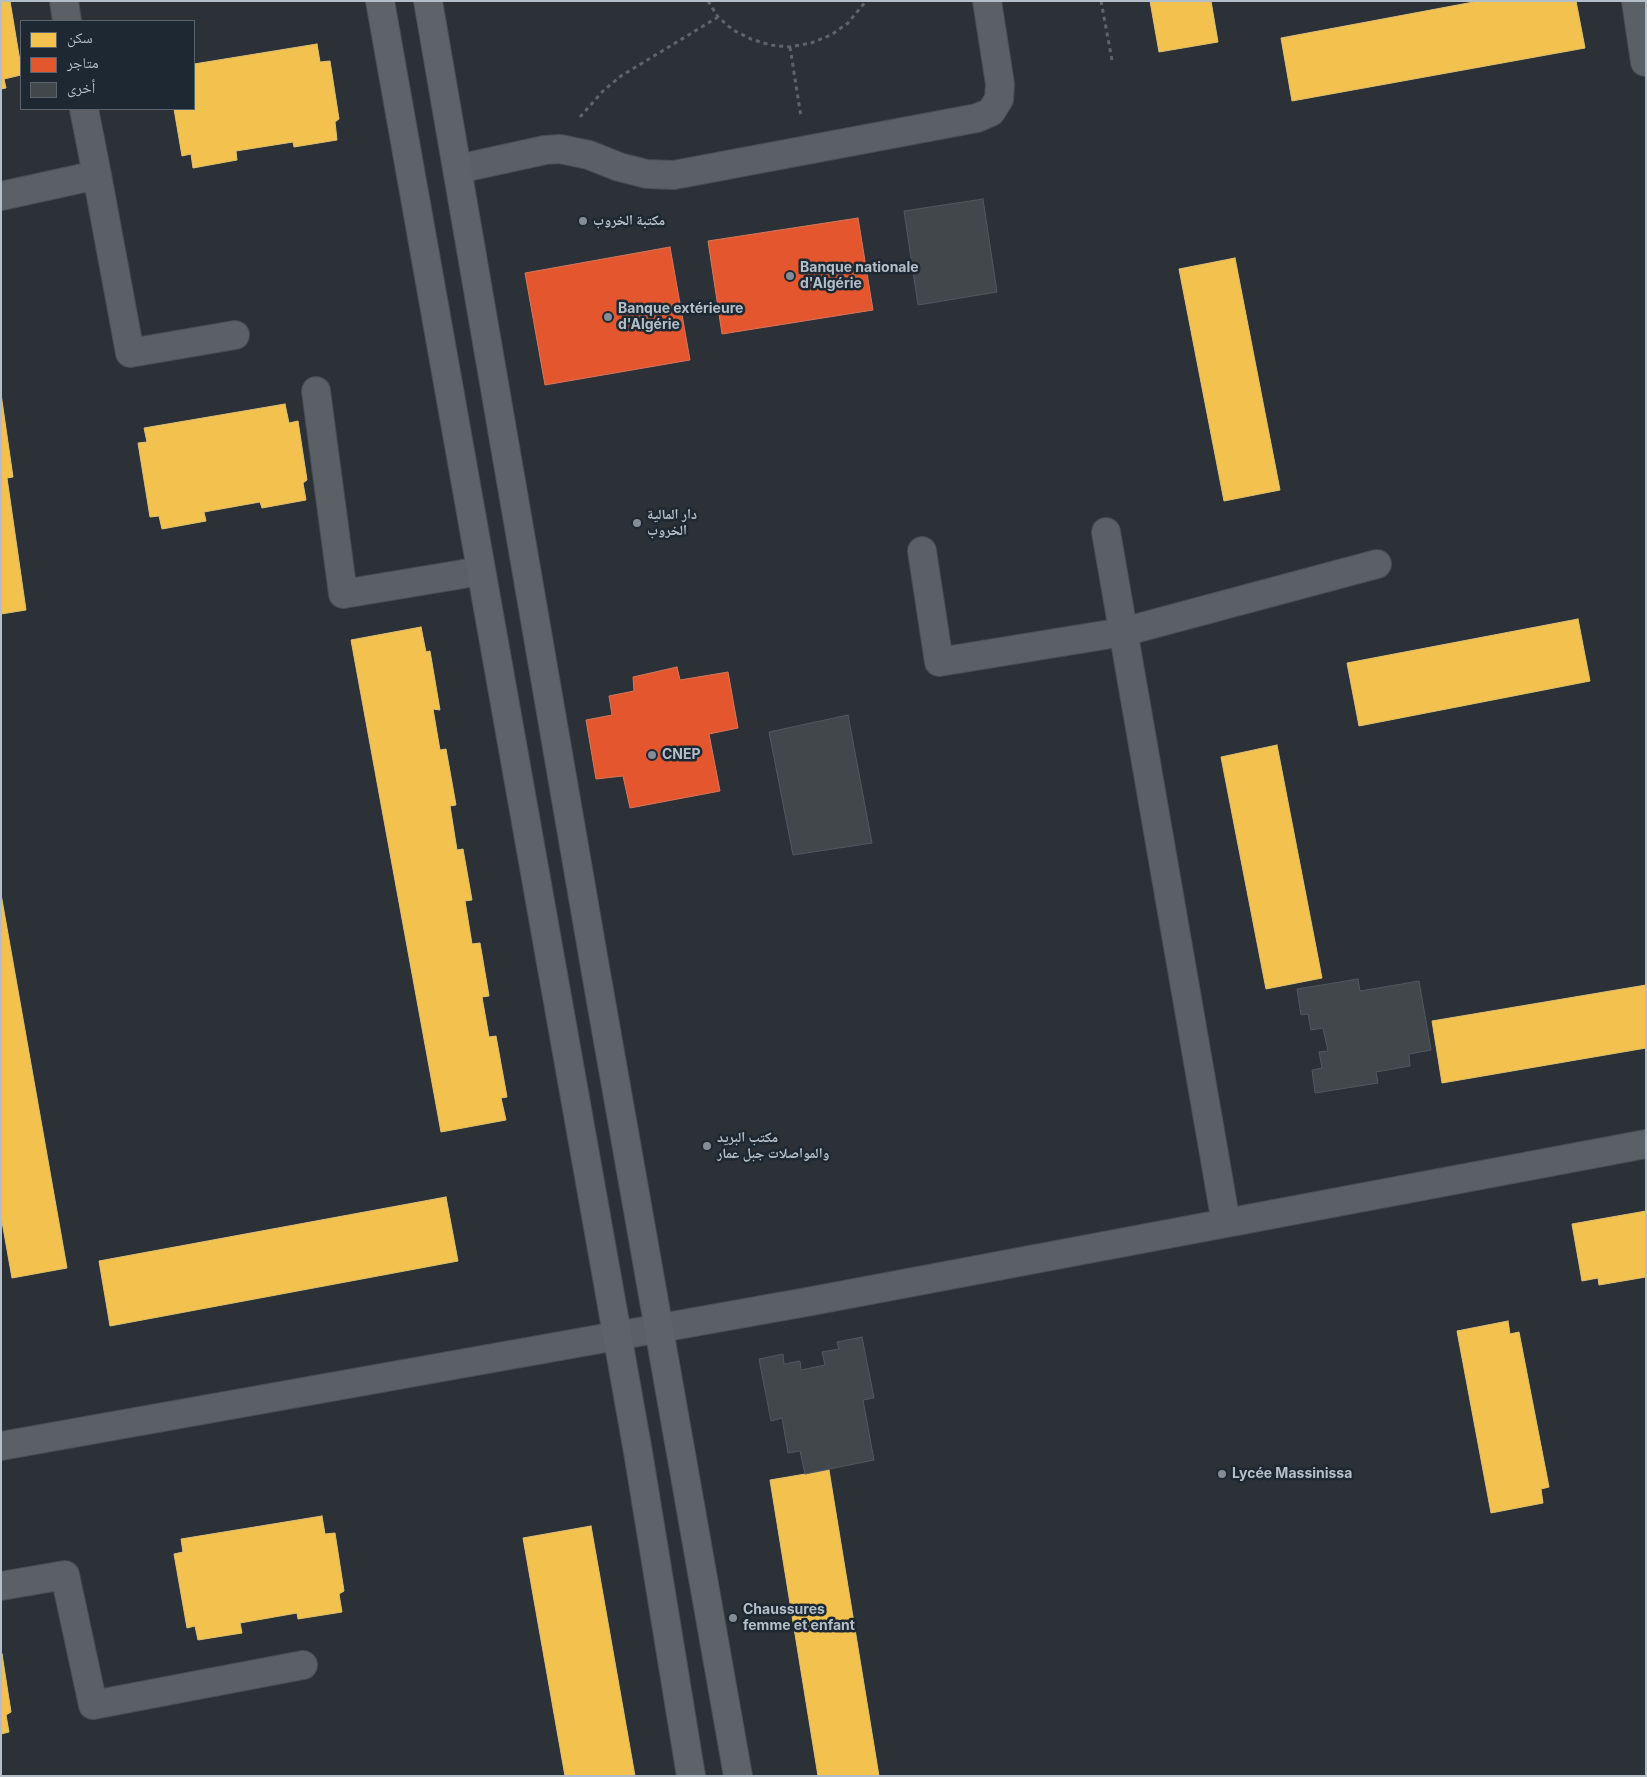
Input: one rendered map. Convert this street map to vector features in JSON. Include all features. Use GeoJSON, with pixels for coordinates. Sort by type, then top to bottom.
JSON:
{"type":"FeatureCollection","features":[{"type":"Feature","properties":{"kind":"main road"},"geometry":{"type":"LineString","coordinates":[[380,1],[638,1452],[691,1776]]}},
{"type":"Feature","properties":{"kind":"main road"},"geometry":{"type":"LineString","coordinates":[[428,1],[594,963],[738,1776]]}},
{"type":"Feature","properties":{"kind":"street"},"geometry":{"type":"LineString","coordinates":[[64,1],[67,20]]}},
{"type":"Feature","properties":{"kind":"street"},"geometry":{"type":"LineString","coordinates":[[458,169],[544,150],[560,149],[589,154],[619,167],[647,174],[674,175],[977,118],[991,112],[1000,99],[1000,84],[987,1]]}},
{"type":"Feature","properties":{"kind":"street"},"geometry":{"type":"LineString","coordinates":[[1636,1],[1645,62]]}},
{"type":"Feature","properties":{"kind":"street"},"geometry":{"type":"LineString","coordinates":[[84,110],[130,353],[235,335]]}},
{"type":"Feature","properties":{"kind":"street"},"geometry":{"type":"LineString","coordinates":[[1,196],[97,175]]}},
{"type":"Feature","properties":{"kind":"street"},"geometry":{"type":"LineString","coordinates":[[316,391],[343,594],[481,571]]}},
{"type":"Feature","properties":{"kind":"street"},"geometry":{"type":"LineString","coordinates":[[1106,532],[1226,1223]]}},
{"type":"Feature","properties":{"kind":"street"},"geometry":{"type":"LineString","coordinates":[[922,551],[939,662],[1123,632],[1377,564]]}},
{"type":"Feature","properties":{"kind":"street"},"geometry":{"type":"LineString","coordinates":[[1,1446],[659,1329],[1646,1144]]}},
{"type":"Feature","properties":{"kind":"street"},"geometry":{"type":"LineString","coordinates":[[1,1586],[66,1575],[93,1706],[303,1665]]}},
{"type":"Feature","properties":{"kind":"path"},"geometry":{"type":"LineString","coordinates":[[708,1],[718,17],[734,30],[770,46],[790,47],[811,44],[832,35],[848,23],[866,1]]}},
{"type":"Feature","properties":{"kind":"path"},"geometry":{"type":"LineString","coordinates":[[1101,1],[1112,60]]}},
{"type":"Feature","properties":{"kind":"path"},"geometry":{"type":"LineString","coordinates":[[560,149],[577,121],[604,90],[621,76],[718,17]]}},
{"type":"Feature","properties":{"kind":"path"},"geometry":{"type":"LineString","coordinates":[[790,47],[806,150]]}},
{"type":"Feature","properties":{"kind":"building: سكن"},"geometry":{"type":"Polygon","coordinates":[[[1,1],[10,1],[20,61],[20,75],[4,79],[6,88],[1,89],[1,1]]]}},
{"type":"Feature","properties":{"kind":"building: سكن"},"geometry":{"type":"Polygon","coordinates":[[[1150,1],[1211,1],[1218,42],[1159,52],[1150,1]]]}},
{"type":"Feature","properties":{"kind":"building: سكن"},"geometry":{"type":"Polygon","coordinates":[[[1479,1],[1576,1],[1585,48],[1292,101],[1281,38],[1479,1]]]}},
{"type":"Feature","properties":{"kind":"building: سكن"},"geometry":{"type":"Polygon","coordinates":[[[317,44],[320,62],[330,61],[339,119],[335,122],[337,140],[294,147],[293,142],[236,151],[237,160],[193,168],[191,154],[182,156],[174,110],[195,110],[195,64],[317,44]]]}},
{"type":"Feature","properties":{"kind":"building: سكن"},"geometry":{"type":"Polygon","coordinates":[[[1235,258],[1280,490],[1224,501],[1179,269],[1235,258]]]}},
{"type":"Feature","properties":{"kind":"building: سكن"},"geometry":{"type":"Polygon","coordinates":[[[1,394],[13,477],[7,478],[26,610],[1,614],[1,394]]]}},
{"type":"Feature","properties":{"kind":"building: سكن"},"geometry":{"type":"Polygon","coordinates":[[[285,404],[289,423],[298,421],[307,480],[303,483],[306,500],[262,508],[260,502],[204,512],[206,521],[162,529],[159,516],[150,517],[138,443],[147,442],[144,428],[285,404]]]}},
{"type":"Feature","properties":{"kind":"building: سكن"},"geometry":{"type":"Polygon","coordinates":[[[1578,619],[1590,681],[1359,726],[1347,663],[1578,619]]]}},
{"type":"Feature","properties":{"kind":"building: سكن"},"geometry":{"type":"Polygon","coordinates":[[[421,627],[426,652],[430,651],[440,710],[433,709],[440,750],[446,749],[456,805],[450,806],[457,850],[463,849],[472,900],[465,901],[472,944],[480,943],[489,996],[482,997],[489,1037],[496,1036],[507,1097],[501,1098],[506,1120],[441,1132],[351,640],[421,627]]]}},
{"type":"Feature","properties":{"kind":"building: سكن"},"geometry":{"type":"Polygon","coordinates":[[[1277,745],[1322,978],[1266,989],[1221,757],[1277,745]]]}},
{"type":"Feature","properties":{"kind":"building: سكن"},"geometry":{"type":"Polygon","coordinates":[[[1,894],[67,1268],[12,1278],[1,1216],[1,894]]]}},
{"type":"Feature","properties":{"kind":"building: سكن"},"geometry":{"type":"Polygon","coordinates":[[[1646,985],[1646,1048],[1442,1083],[1432,1021],[1646,985]]]}},
{"type":"Feature","properties":{"kind":"building: سكن"},"geometry":{"type":"Polygon","coordinates":[[[446,1197],[458,1261],[110,1326],[99,1261],[446,1197]]]}},
{"type":"Feature","properties":{"kind":"building: سكن"},"geometry":{"type":"Polygon","coordinates":[[[1646,1211],[1646,1277],[1599,1285],[1598,1278],[1582,1281],[1572,1224],[1646,1211]]]}},
{"type":"Feature","properties":{"kind":"building: سكن"},"geometry":{"type":"Polygon","coordinates":[[[1508,1321],[1510,1334],[1519,1332],[1549,1487],[1541,1489],[1543,1503],[1491,1513],[1457,1331],[1508,1321]]]}},
{"type":"Feature","properties":{"kind":"building: سكن"},"geometry":{"type":"Polygon","coordinates":[[[829,1470],[879,1776],[818,1776],[770,1480],[829,1470]]]}},
{"type":"Feature","properties":{"kind":"building: سكن"},"geometry":{"type":"Polygon","coordinates":[[[322,1516],[325,1534],[335,1533],[344,1591],[339,1594],[342,1612],[298,1619],[297,1613],[240,1623],[242,1633],[198,1640],[195,1626],[187,1628],[174,1554],[183,1552],[181,1539],[322,1516]]]}},
{"type":"Feature","properties":{"kind":"building: سكن"},"geometry":{"type":"Polygon","coordinates":[[[591,1526],[635,1776],[565,1776],[523,1538],[591,1526]]]}},
{"type":"Feature","properties":{"kind":"building: سكن"},"geometry":{"type":"Polygon","coordinates":[[[2,1654],[11,1712],[6,1715],[9,1732],[1,1734],[2,1654]]]}},
{"type":"Feature","properties":{"kind":"building: متاجر","name":"Banque nationale d'Algérie"},"geometry":{"type":"Polygon","coordinates":[[[858,218],[873,310],[722,334],[708,241],[858,218]]]}},
{"type":"Feature","properties":{"kind":"building: متاجر","name":"Banque extérieure d'Algérie"},"geometry":{"type":"Polygon","coordinates":[[[670,247],[690,360],[545,385],[525,273],[670,247]]]}},
{"type":"Feature","properties":{"kind":"building: متاجر","name":"CNEP"},"geometry":{"type":"Polygon","coordinates":[[[677,667],[680,680],[728,672],[738,728],[709,734],[720,791],[630,808],[623,776],[596,779],[586,720],[612,715],[609,696],[634,691],[633,677],[677,667]]]}},
{"type":"Feature","properties":{"kind":"building: أخرى"},"geometry":{"type":"Polygon","coordinates":[[[983,199],[997,292],[918,305],[904,211],[983,199]]]}},
{"type":"Feature","properties":{"kind":"building: أخرى"},"geometry":{"type":"Polygon","coordinates":[[[848,715],[872,843],[793,855],[769,732],[848,715]]]}},
{"type":"Feature","properties":{"kind":"building: أخرى"},"geometry":{"type":"Polygon","coordinates":[[[1358,979],[1360,991],[1419,981],[1431,1050],[1409,1054],[1410,1066],[1376,1072],[1378,1083],[1315,1093],[1312,1070],[1322,1068],[1319,1052],[1328,1051],[1323,1028],[1311,1030],[1308,1014],[1301,1015],[1297,989],[1358,979]]]}},
{"type":"Feature","properties":{"kind":"building: أخرى"},"geometry":{"type":"Polygon","coordinates":[[[862,1337],[874,1398],[863,1400],[874,1460],[805,1474],[800,1451],[788,1453],[782,1418],[771,1421],[759,1359],[783,1354],[784,1364],[800,1361],[801,1370],[825,1365],[822,1352],[839,1349],[837,1342],[862,1337]]]}},
{"type":"Feature","properties":{"kind":"place","name":"مكتبة الخروب"},"geometry":{"type":"Point","coordinates":[583,221]}},
{"type":"Feature","properties":{"kind":"place","name":"Banque nationale d'Algérie"},"geometry":{"type":"Point","coordinates":[790,276]}},
{"type":"Feature","properties":{"kind":"place","name":"Banque extérieure d'Algérie"},"geometry":{"type":"Point","coordinates":[608,317]}},
{"type":"Feature","properties":{"kind":"place","name":"دار المالية الخروب"},"geometry":{"type":"Point","coordinates":[637,523]}},
{"type":"Feature","properties":{"kind":"place","name":"CNEP"},"geometry":{"type":"Point","coordinates":[652,755]}},
{"type":"Feature","properties":{"kind":"place","name":"مكتب البريد والمواصلات جبل عمار"},"geometry":{"type":"Point","coordinates":[707,1146]}},
{"type":"Feature","properties":{"kind":"place","name":"Lycée Massinissa"},"geometry":{"type":"Point","coordinates":[1222,1474]}},
{"type":"Feature","properties":{"kind":"place","name":"Chaussures femme et enfant"},"geometry":{"type":"Point","coordinates":[733,1618]}}]}
